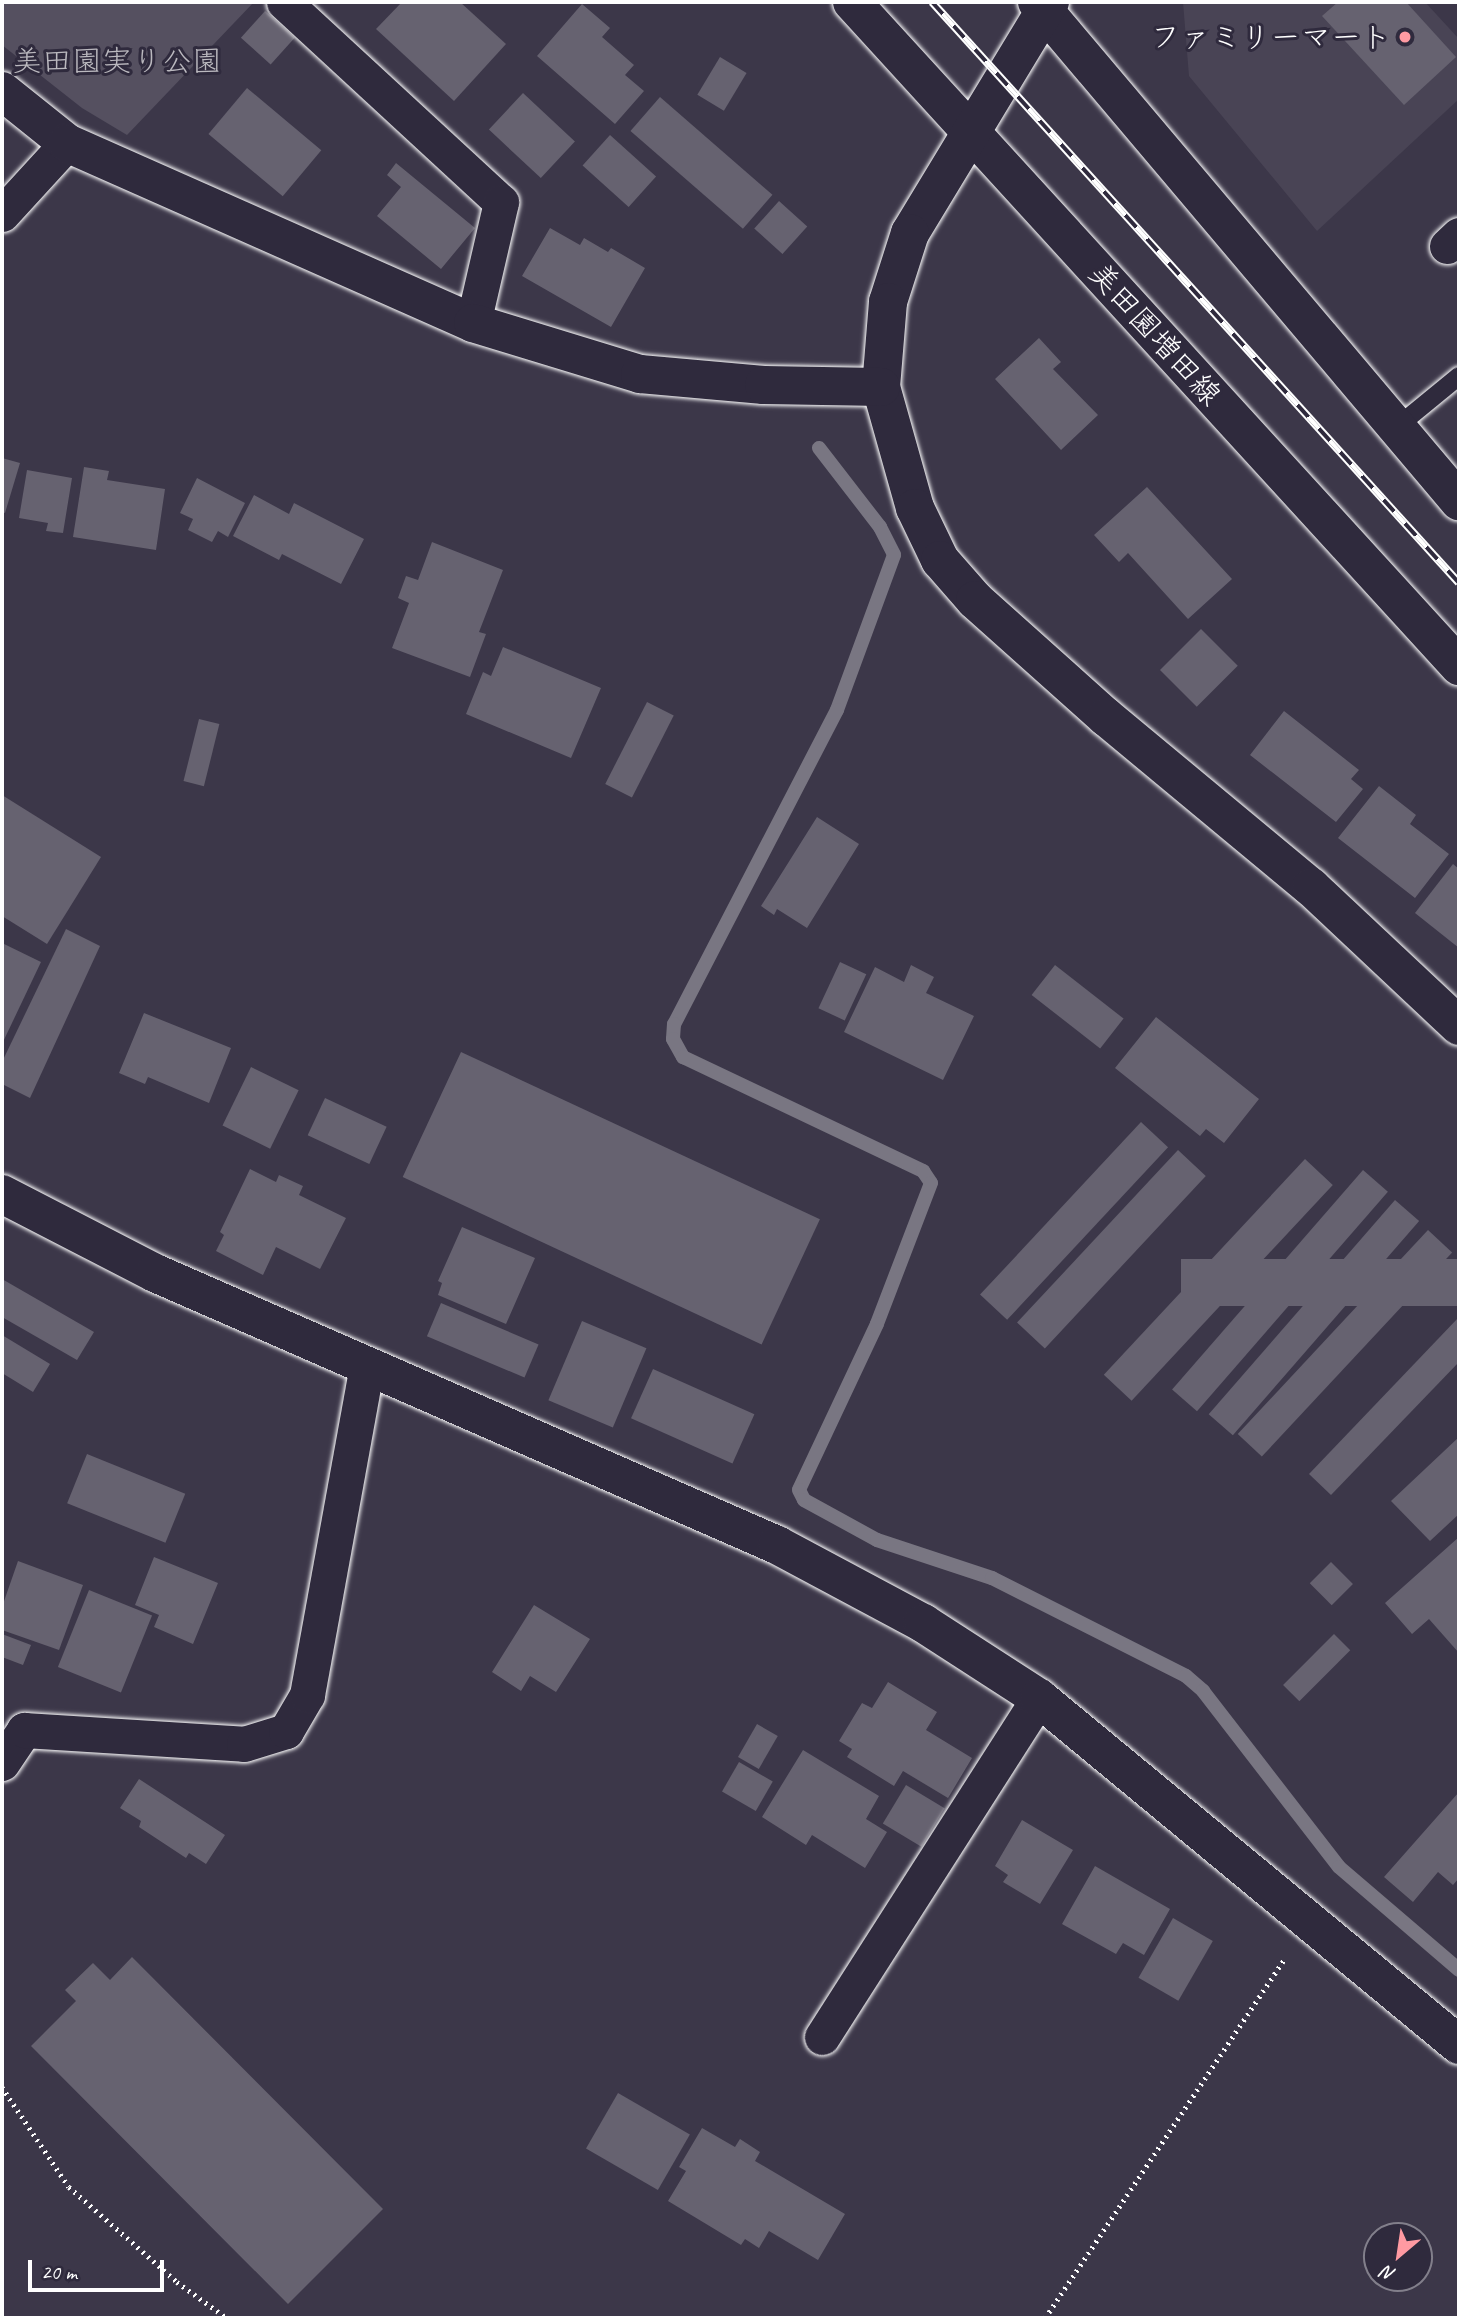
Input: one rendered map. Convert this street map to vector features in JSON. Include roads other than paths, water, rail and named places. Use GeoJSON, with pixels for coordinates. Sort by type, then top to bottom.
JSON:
{"type":"FeatureCollection","features":[{"type":"Feature","properties":{"kind":"street"},"geometry":{"type":"LineString","coordinates":[[284,2],[501,202],[473,323]]}},
{"type":"Feature","properties":{"kind":"street","name":"美田園増田線"},"geometry":{"type":"LineString","coordinates":[[852,2],[1459,666]]}},
{"type":"Feature","properties":{"kind":"street"},"geometry":{"type":"LineString","coordinates":[[1459,501],[1044,4],[910,233],[888,302],[881,387],[915,508],[940,560],[975,600],[1106,717],[1311,887],[1459,1026]]}},
{"type":"Feature","properties":{"kind":"street"},"geometry":{"type":"LineString","coordinates":[[2,91],[67,143],[473,323],[640,374],[764,385],[881,387]]}},
{"type":"Feature","properties":{"kind":"street"},"geometry":{"type":"LineString","coordinates":[[2,214],[67,143]]}},
{"type":"Feature","properties":{"kind":"street"},"geometry":{"type":"LineString","coordinates":[[2,1194],[155,1273],[366,1369],[777,1545],[923,1623],[1039,1698],[1310,1919],[1459,2045]]}},
{"type":"Feature","properties":{"kind":"street"},"geometry":{"type":"LineString","coordinates":[[2,1763],[24,1730],[244,1744],[286,1731],[307,1695],[366,1369]]}},
{"type":"Feature","properties":{"kind":"street"},"geometry":{"type":"LineString","coordinates":[[822,2037],[1039,1698]]}},
{"type":"Feature","properties":{"kind":"lane"},"geometry":{"type":"LineString","coordinates":[[1398,426],[1459,376]]}},
{"type":"Feature","properties":{"kind":"waterway"},"geometry":{"type":"LineString","coordinates":[[819,448],[880,527],[894,555],[837,710],[674,1024],[673,1039],[683,1057],[923,1171],[931,1183],[877,1324],[799,1490],[804,1500],[877,1540],[992,1578],[1186,1676],[1203,1691],[1339,1867],[1459,1970]]}},
{"type":"Feature","properties":{"kind":"railway"},"geometry":{"type":"LineString","coordinates":[[932,2],[1459,583]]}},
{"type":"Feature","properties":{"kind":"place","name":"ファミリーマート"},"geometry":{"type":"Point","coordinates":[1405,37]}},
{"type":"Feature","properties":{"kind":"park label","name":"美田園実り公園"},"geometry":{"type":"Point","coordinates":[117,61]}}]}
